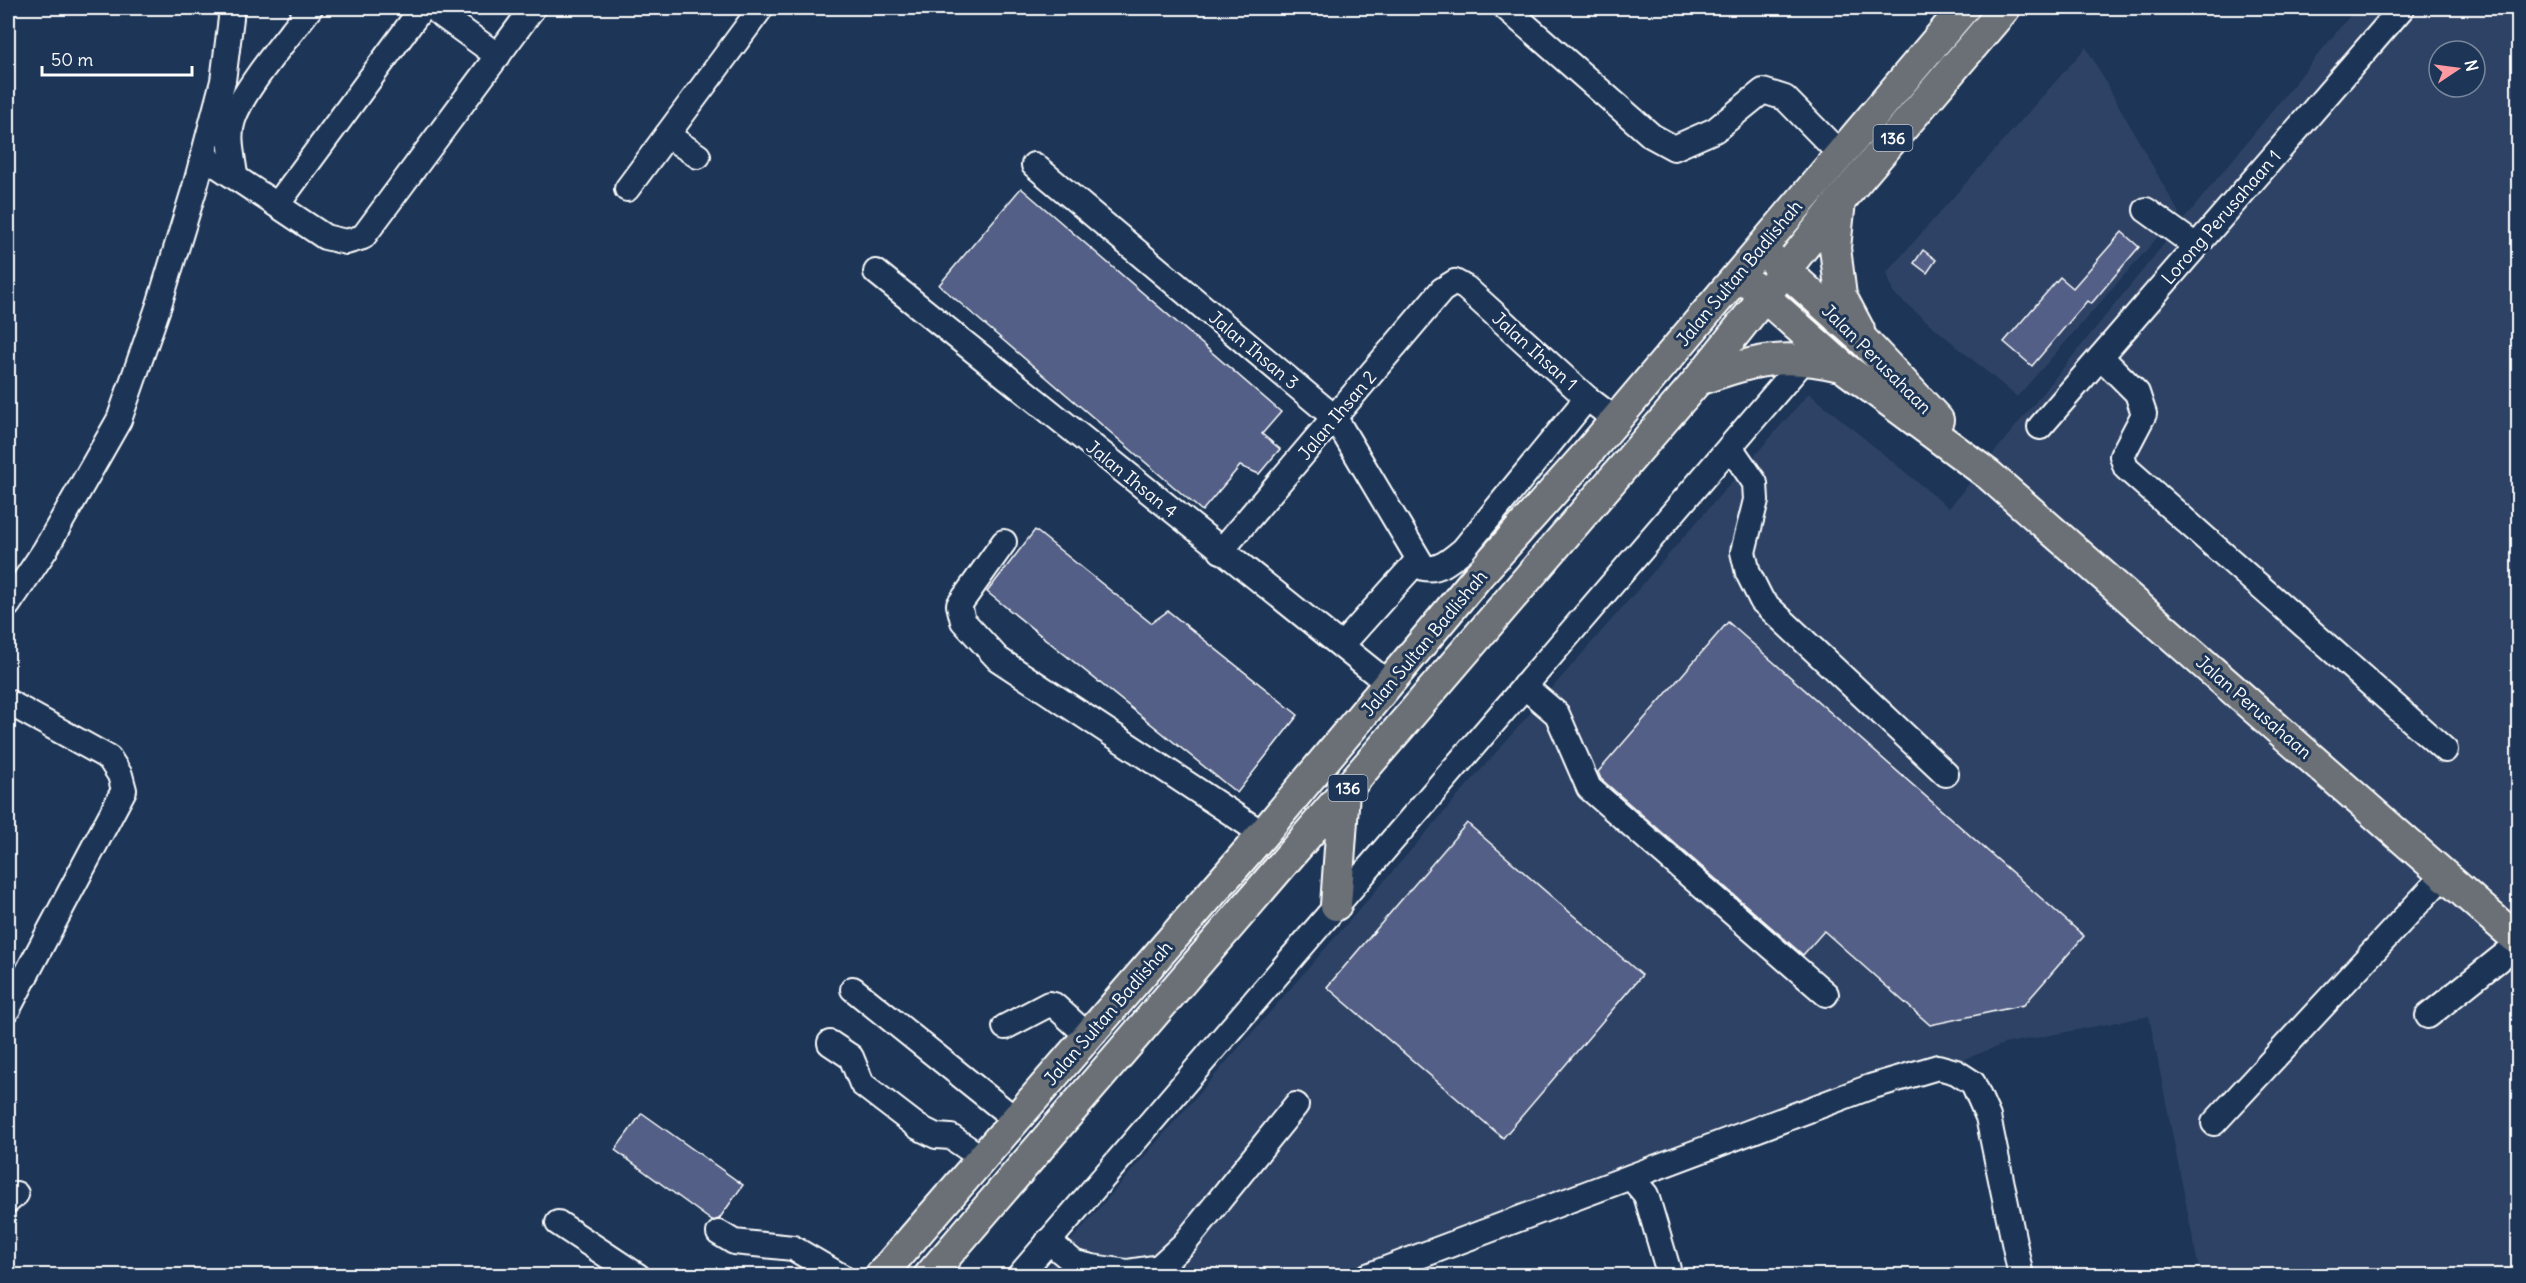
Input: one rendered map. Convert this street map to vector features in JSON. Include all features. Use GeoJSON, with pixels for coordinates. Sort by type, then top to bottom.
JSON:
{"type":"FeatureCollection","features":[{"type":"Feature","properties":{"kind":"main road","name":"Jalan Sultan Badlishah"},"geometry":{"type":"LineString","coordinates":[[880,1275],[1263,834],[1390,685],[1478,576],[1616,420],[1964,8]]}},
{"type":"Feature","properties":{"kind":"main road","name":"Jalan Sultan Badlishah"},"geometry":{"type":"LineString","coordinates":[[929,1275],[1698,380],[1840,201],[2005,8]]}},
{"type":"Feature","properties":{"kind":"main road"},"geometry":{"type":"LineString","coordinates":[[1840,201],[1835,248],[1841,296],[1864,341]]}},
{"type":"Feature","properties":{"kind":"main road","name":"Jalan Perusahaan"},"geometry":{"type":"LineString","coordinates":[[1760,247],[1864,341],[1989,475]]}},
{"type":"Feature","properties":{"kind":"main road","name":"Jalan Perusahaan"},"geometry":{"type":"LineString","coordinates":[[1739,273],[1843,367],[1989,475],[2445,874],[2518,942]]}},
{"type":"Feature","properties":{"kind":"main road"},"geometry":{"type":"LineString","coordinates":[[1698,380],[1745,364],[1775,359],[1805,359],[1843,367]]}},
{"type":"Feature","properties":{"kind":"main road"},"geometry":{"type":"LineString","coordinates":[[1336,905],[1344,792]]}},
{"type":"Feature","properties":{"kind":"street"},"geometry":{"type":"LineString","coordinates":[[8,605],[45,550],[119,420],[159,305],[203,156],[223,81],[231,18],[230,8]]}},
{"type":"Feature","properties":{"kind":"street"},"geometry":{"type":"LineString","coordinates":[[235,176],[230,137],[233,120],[243,99],[310,8]]}},
{"type":"Feature","properties":{"kind":"street"},"geometry":{"type":"LineString","coordinates":[[278,205],[422,8]]}},
{"type":"Feature","properties":{"kind":"street"},"geometry":{"type":"LineString","coordinates":[[432,8],[498,56]]}},
{"type":"Feature","properties":{"kind":"street"},"geometry":{"type":"LineString","coordinates":[[203,156],[325,237],[346,242],[363,237],[533,8]]}},
{"type":"Feature","properties":{"kind":"street"},"geometry":{"type":"LineString","coordinates":[[627,189],[761,8]]}},
{"type":"Feature","properties":{"kind":"street"},"geometry":{"type":"LineString","coordinates":[[1506,8],[1652,136],[1674,148],[1715,130],[1763,92],[1785,98],[1840,154]]}},
{"type":"Feature","properties":{"kind":"street","name":"Lorong Perusahaan 1"},"geometry":{"type":"LineString","coordinates":[[2040,427],[2402,8]]}},
{"type":"Feature","properties":{"kind":"street"},"geometry":{"type":"LineString","coordinates":[[667,135],[698,156]]}},
{"type":"Feature","properties":{"kind":"street","name":"Jalan Ihsan 3"},"geometry":{"type":"LineString","coordinates":[[1034,165],[1335,418],[1425,565]]}},
{"type":"Feature","properties":{"kind":"street"},"geometry":{"type":"LineString","coordinates":[[2146,210],[2196,246]]}},
{"type":"Feature","properties":{"kind":"street","name":"Jalan Ihsan 4"},"geometry":{"type":"LineString","coordinates":[[876,272],[1390,685]]}},
{"type":"Feature","properties":{"kind":"street","name":"Jalan Ihsan 2"},"geometry":{"type":"LineString","coordinates":[[1221,551],[1442,290],[1455,282]]}},
{"type":"Feature","properties":{"kind":"street","name":"Jalan Ihsan 1"},"geometry":{"type":"LineString","coordinates":[[1455,282],[1466,288],[1587,398],[1616,420]]}},
{"type":"Feature","properties":{"kind":"street"},"geometry":{"type":"LineString","coordinates":[[2101,357],[2137,393],[2144,414],[2122,456],[2126,468],[2445,750]]}},
{"type":"Feature","properties":{"kind":"street"},"geometry":{"type":"LineString","coordinates":[[1019,1275],[1805,359]]}},
{"type":"Feature","properties":{"kind":"street"},"geometry":{"type":"LineString","coordinates":[[1341,645],[1425,565],[1446,564],[1463,550],[1587,398]]}},
{"type":"Feature","properties":{"kind":"street"},"geometry":{"type":"LineString","coordinates":[[1730,447],[1755,483],[1756,500],[1743,552],[1748,573],[1762,601],[1946,774]]}},
{"type":"Feature","properties":{"kind":"street"},"geometry":{"type":"LineString","coordinates":[[1004,542],[959,604],[963,621],[998,659],[1263,834]]}},
{"type":"Feature","properties":{"kind":"street"},"geometry":{"type":"LineString","coordinates":[[1524,686],[1557,714],[1588,789],[1826,994]]}},
{"type":"Feature","properties":{"kind":"street"},"geometry":{"type":"LineString","coordinates":[[8,702],[109,758],[120,775],[124,790],[8,1009]]}},
{"type":"Feature","properties":{"kind":"street"},"geometry":{"type":"LineString","coordinates":[[2214,1123],[2445,874]]}},
{"type":"Feature","properties":{"kind":"street"},"geometry":{"type":"LineString","coordinates":[[2428,1016],[2518,942]]}},
{"type":"Feature","properties":{"kind":"street"},"geometry":{"type":"LineString","coordinates":[[853,989],[1016,1120]]}},
{"type":"Feature","properties":{"kind":"street"},"geometry":{"type":"LineString","coordinates":[[1005,1027],[1049,1004],[1054,1005],[1088,1036]]}},
{"type":"Feature","properties":{"kind":"street"},"geometry":{"type":"LineString","coordinates":[[830,1043],[851,1057],[862,1084],[918,1127],[936,1136],[951,1137],[982,1158]]}},
{"type":"Feature","properties":{"kind":"street"},"geometry":{"type":"LineString","coordinates":[[1367,1275],[1870,1087],[1938,1067],[1973,1083],[1988,1117],[2021,1275]]}},
{"type":"Feature","properties":{"kind":"street"},"geometry":{"type":"LineString","coordinates":[[1048,1241],[1075,1263],[1092,1267],[1127,1272],[1159,1267],[1184,1244],[1296,1105]]}},
{"type":"Feature","properties":{"kind":"street"},"geometry":{"type":"LineString","coordinates":[[1630,1177],[1646,1195],[1670,1275]]}},
{"type":"Feature","properties":{"kind":"street"},"geometry":{"type":"LineString","coordinates":[[558,1223],[638,1275]]}},
{"type":"Feature","properties":{"kind":"street"},"geometry":{"type":"LineString","coordinates":[[719,1233],[734,1242],[793,1248],[841,1275]]}},
{"type":"Feature","properties":{"kind":"shaded area"},"geometry":{"type":"Polygon","coordinates":[[[2356,8],[2518,8],[2518,1275],[2200,1275],[2149,1016],[2004,1044],[1404,1275],[1040,1276],[1809,393],[1949,508],[2356,8]]]}},
{"type":"Feature","properties":{"kind":"shaded area"},"geometry":{"type":"Polygon","coordinates":[[[2086,47],[2179,213],[2017,397],[1893,293],[1887,272],[2086,47]]]}},
{"type":"Feature","properties":{"kind":"building"},"geometry":{"type":"Polygon","coordinates":[[[1021,188],[1281,412],[1262,434],[1280,449],[1259,474],[1240,466],[1202,511],[939,285],[1021,188]]]}},
{"type":"Feature","properties":{"kind":"building"},"geometry":{"type":"Polygon","coordinates":[[[2122,232],[2139,247],[2091,304],[2087,301],[2032,366],[2004,342],[2060,277],[2073,288],[2122,232]]]}},
{"type":"Feature","properties":{"kind":"building"},"geometry":{"type":"Polygon","coordinates":[[[1923,250],[1936,260],[1927,273],[1914,263],[1923,250]]]}},
{"type":"Feature","properties":{"kind":"building"},"geometry":{"type":"Polygon","coordinates":[[[1035,530],[1151,623],[1168,611],[1298,715],[1237,793],[987,592],[1035,530]]]}},
{"type":"Feature","properties":{"kind":"building"},"geometry":{"type":"Polygon","coordinates":[[[1728,622],[2084,936],[2024,1005],[1930,1025],[1824,931],[1803,955],[1601,779],[1598,772],[1728,622]]]}},
{"type":"Feature","properties":{"kind":"building"},"geometry":{"type":"Polygon","coordinates":[[[1467,823],[1642,975],[1503,1138],[1327,987],[1467,823]]]}},
{"type":"Feature","properties":{"kind":"building"},"geometry":{"type":"Polygon","coordinates":[[[642,1113],[743,1185],[719,1219],[712,1221],[615,1150],[642,1113]]]}}]}
